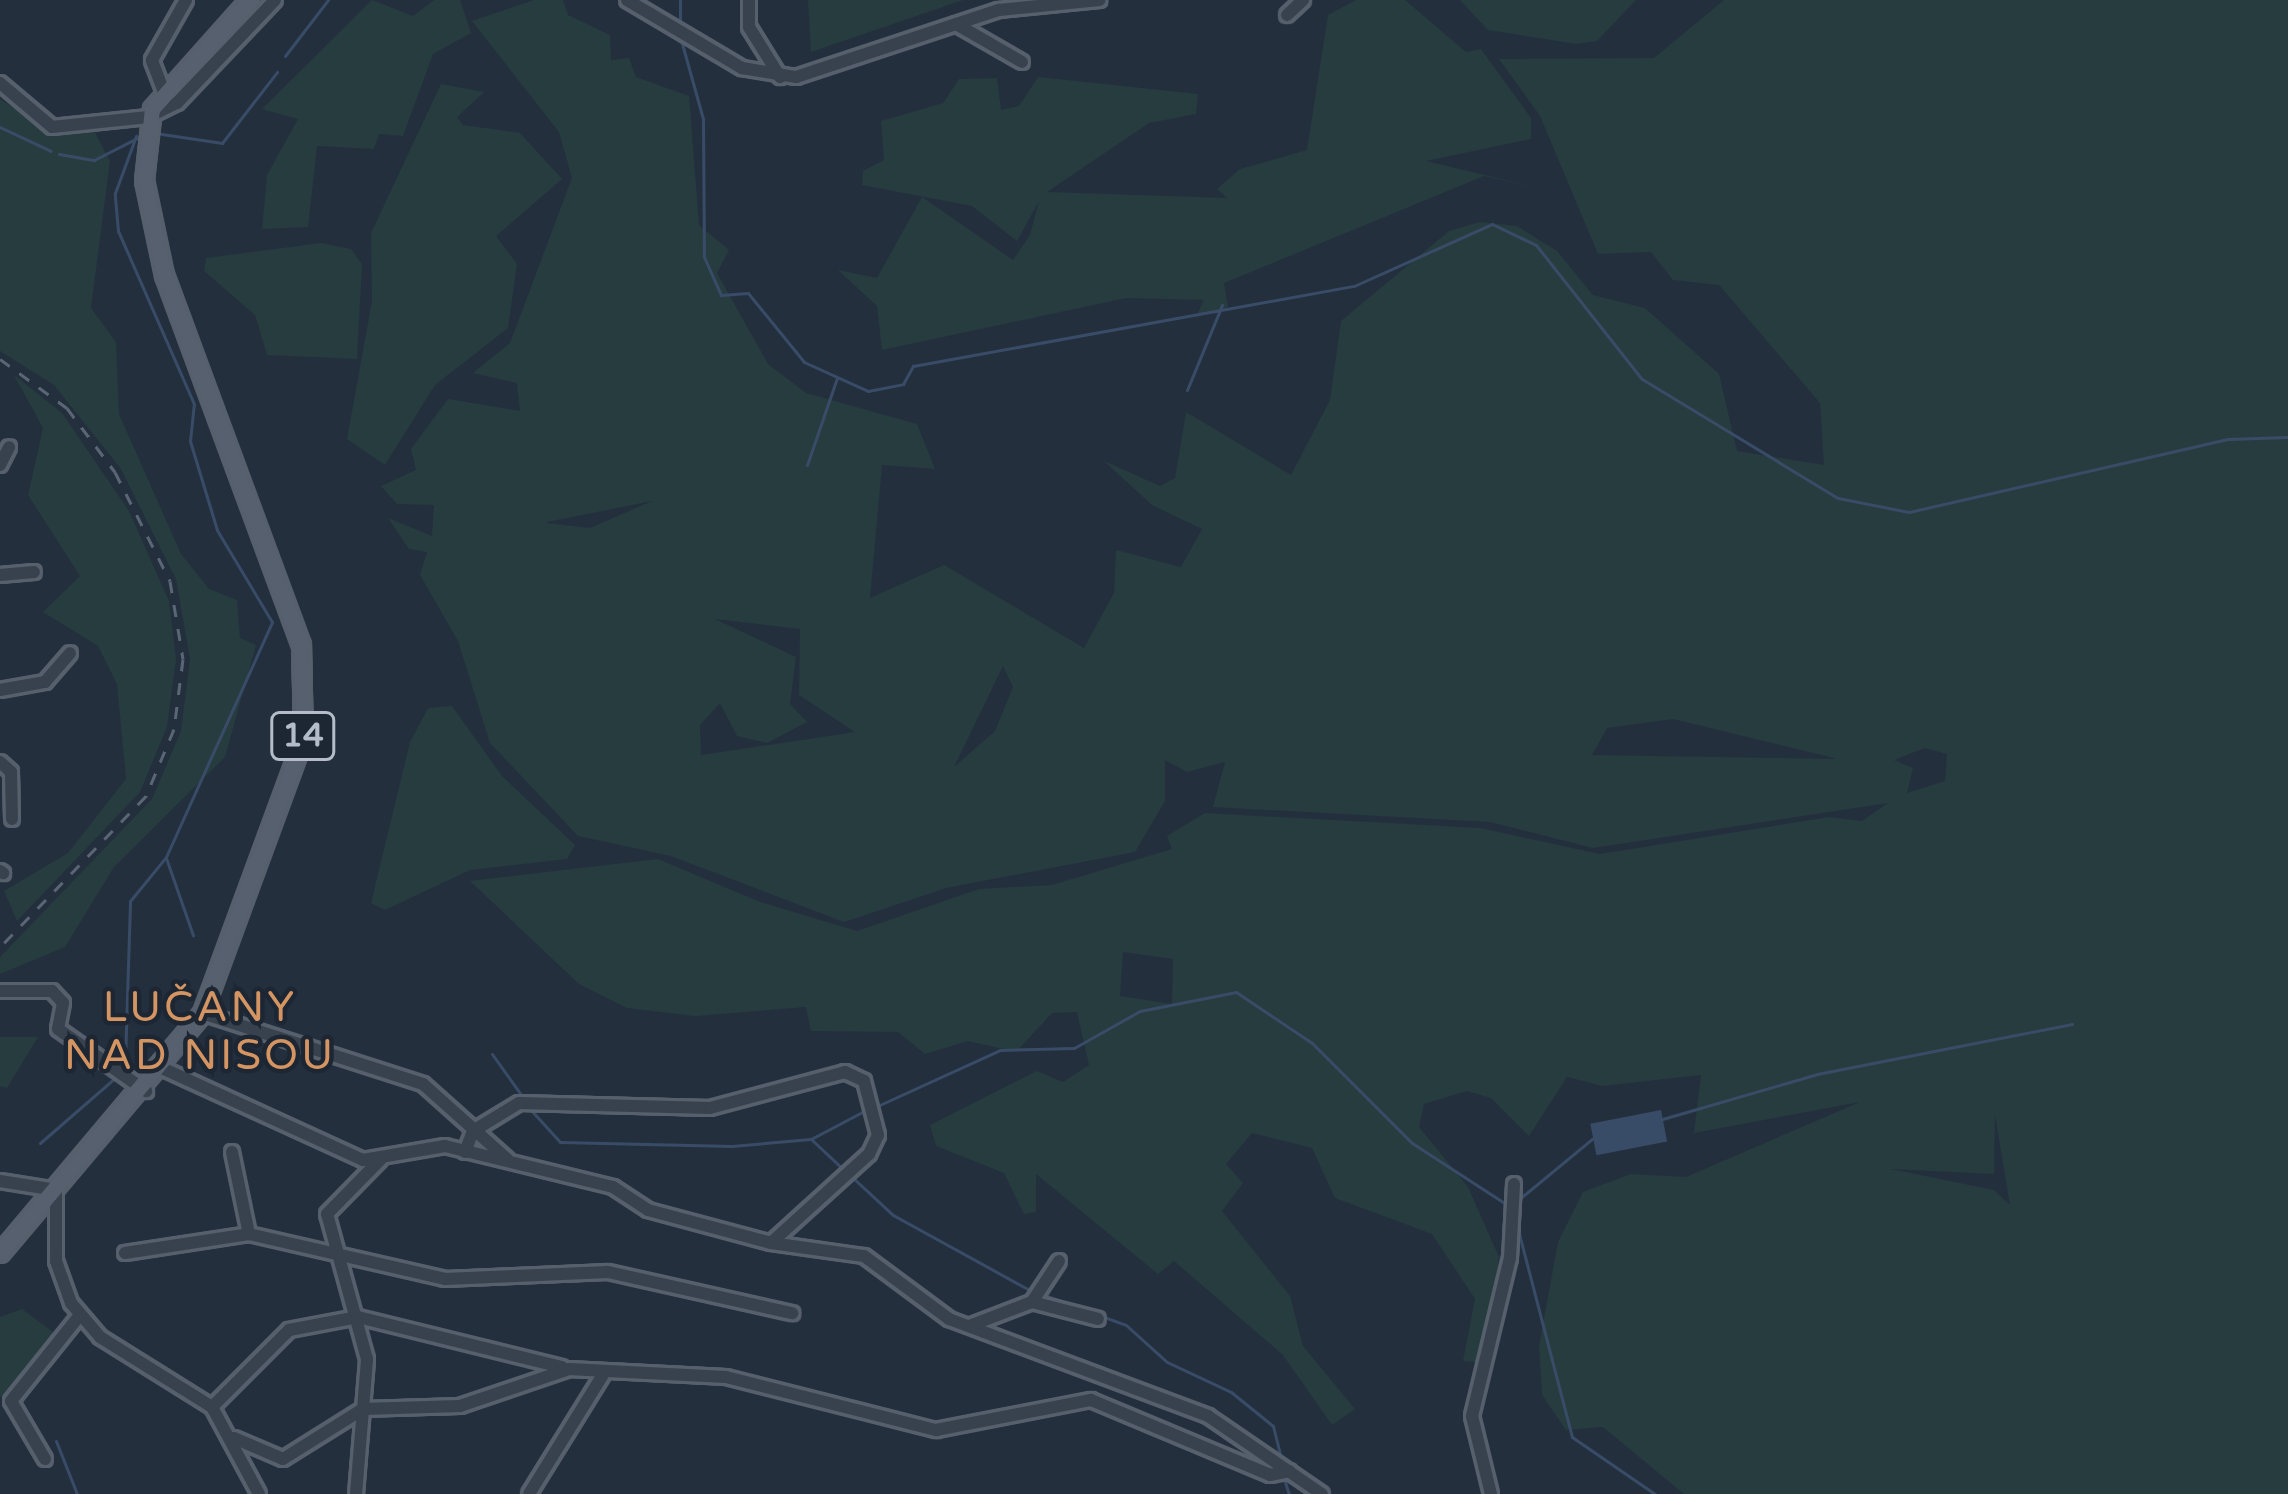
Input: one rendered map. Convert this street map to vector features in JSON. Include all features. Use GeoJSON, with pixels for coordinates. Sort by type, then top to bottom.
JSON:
{"type":"FeatureCollection","features":[{"type":"Feature","properties":{"kind":"main road","name":"14"},"geometry":{"type":"LineString","coordinates":[[0,1253],[146,1091],[202,1013],[294,779],[304,663],[153,238],[145,148],[147,123],[164,92],[225,40],[249,0]]}},
{"type":"Feature","properties":{"kind":"street"},"geometry":{"type":"LineString","coordinates":[[164,92],[152,60],[186,0]]}},
{"type":"Feature","properties":{"kind":"street"},"geometry":{"type":"LineString","coordinates":[[0,83],[52,128],[147,123],[225,40],[275,0]]}},
{"type":"Feature","properties":{"kind":"street"},"geometry":{"type":"LineString","coordinates":[[627,0],[742,68],[780,76],[956,24],[1100,0]]}},
{"type":"Feature","properties":{"kind":"street"},"geometry":{"type":"LineString","coordinates":[[748,0],[748,27],[780,76]]}},
{"type":"Feature","properties":{"kind":"street"},"geometry":{"type":"LineString","coordinates":[[1287,15],[1303,0]]}},
{"type":"Feature","properties":{"kind":"street"},"geometry":{"type":"LineString","coordinates":[[956,24],[1022,62]]}},
{"type":"Feature","properties":{"kind":"street"},"geometry":{"type":"LineString","coordinates":[[0,465],[9,447]]}},
{"type":"Feature","properties":{"kind":"street"},"geometry":{"type":"LineString","coordinates":[[0,575],[34,572]]}},
{"type":"Feature","properties":{"kind":"street"},"geometry":{"type":"LineString","coordinates":[[0,690],[45,682],[70,653]]}},
{"type":"Feature","properties":{"kind":"street"},"geometry":{"type":"LineString","coordinates":[[0,762],[11,772],[12,819]]}},
{"type":"Feature","properties":{"kind":"street"},"geometry":{"type":"LineString","coordinates":[[0,991],[52,992],[63,1003],[58,1029],[146,1091]]}},
{"type":"Feature","properties":{"kind":"street"},"geometry":{"type":"LineString","coordinates":[[202,1013],[424,1084],[509,1161]]}},
{"type":"Feature","properties":{"kind":"street"},"geometry":{"type":"LineString","coordinates":[[164,1069],[340,1153],[381,1159]]}},
{"type":"Feature","properties":{"kind":"street"},"geometry":{"type":"LineString","coordinates":[[466,1152],[473,1132],[533,1101],[710,1108],[845,1072],[864,1082],[878,1135],[869,1154],[770,1244]]}},
{"type":"Feature","properties":{"kind":"street"},"geometry":{"type":"LineString","coordinates":[[356,1494],[363,1409],[358,1317],[339,1257],[330,1202],[381,1159],[422,1146],[509,1161],[770,1244],[864,1256],[968,1327],[1208,1416],[1322,1494]]}},
{"type":"Feature","properties":{"kind":"street"},"geometry":{"type":"LineString","coordinates":[[232,1152],[249,1234]]}},
{"type":"Feature","properties":{"kind":"street"},"geometry":{"type":"LineString","coordinates":[[0,1181],[56,1190],[58,1276],[80,1315],[212,1407],[234,1438],[259,1494]]}},
{"type":"Feature","properties":{"kind":"street"},"geometry":{"type":"LineString","coordinates":[[1491,1494],[1472,1416],[1510,1258],[1514,1184]]}},
{"type":"Feature","properties":{"kind":"street"},"geometry":{"type":"LineString","coordinates":[[125,1253],[249,1234],[445,1279],[608,1272],[792,1312]]}},
{"type":"Feature","properties":{"kind":"street"},"geometry":{"type":"LineString","coordinates":[[968,1327],[1032,1302],[1059,1261]]}},
{"type":"Feature","properties":{"kind":"street"},"geometry":{"type":"LineString","coordinates":[[1032,1302],[1098,1319]]}},
{"type":"Feature","properties":{"kind":"street"},"geometry":{"type":"LineString","coordinates":[[45,1459],[11,1401],[80,1315]]}},
{"type":"Feature","properties":{"kind":"street"},"geometry":{"type":"LineString","coordinates":[[212,1407],[289,1330],[358,1317],[569,1369],[726,1376],[936,1430],[1091,1400],[1270,1475],[1290,1472]]}},
{"type":"Feature","properties":{"kind":"street"},"geometry":{"type":"LineString","coordinates":[[234,1438],[284,1459],[363,1409],[460,1406],[569,1369]]}},
{"type":"Feature","properties":{"kind":"street"},"geometry":{"type":"LineString","coordinates":[[530,1494],[604,1373]]}},
{"type":"Feature","properties":{"kind":"green space"},"geometry":{"type":"Polygon","coordinates":[[[372,0],[413,16],[434,0],[460,0],[471,33],[433,54],[403,136],[379,134],[374,149],[317,146],[308,227],[262,229],[267,175],[298,119],[262,109],[372,0]]]}},
{"type":"Feature","properties":{"kind":"green space"},"geometry":{"type":"Polygon","coordinates":[[[534,0],[563,0],[568,15],[610,35],[611,60],[629,58],[636,77],[689,96],[699,225],[729,250],[717,273],[768,364],[806,393],[917,424],[935,469],[882,465],[870,598],[944,565],[1084,648],[1114,593],[1116,550],[1181,567],[1202,529],[1152,505],[1104,461],[1160,486],[1175,478],[1186,412],[1291,475],[1330,400],[1341,321],[1449,231],[1480,222],[1517,226],[1557,251],[1593,295],[1645,308],[1719,374],[1737,451],[1824,465],[1820,403],[1719,285],[1673,280],[1651,252],[1598,254],[1540,116],[1499,59],[1654,58],[1724,0],[2288,0],[2288,1494],[1684,1494],[1603,1427],[1566,1430],[1542,1395],[1539,1346],[1558,1242],[1583,1192],[1631,1174],[1686,1177],[1860,1102],[1694,1133],[1701,1075],[1602,1086],[1567,1077],[1529,1136],[1491,1098],[1467,1091],[1424,1104],[1419,1127],[1468,1187],[1499,1257],[1484,1363],[1463,1361],[1475,1299],[1432,1234],[1335,1198],[1312,1148],[1252,1133],[1226,1164],[1243,1183],[1222,1211],[1290,1296],[1303,1346],[1355,1409],[1332,1425],[1283,1355],[1174,1261],[1158,1274],[1036,1174],[1036,1212],[1024,1214],[1004,1173],[936,1146],[930,1125],[1037,1071],[1063,1082],[1089,1065],[1077,1012],[1052,1013],[1016,1052],[968,1041],[925,1054],[898,1032],[811,1031],[806,1007],[695,1016],[627,1008],[579,984],[470,881],[658,859],[760,902],[857,931],[979,889],[1052,885],[1172,849],[1167,836],[1205,813],[1480,828],[1600,854],[1829,817],[1862,821],[1888,803],[1593,848],[1490,822],[1213,807],[1225,762],[1187,772],[1165,760],[1165,801],[1135,852],[946,888],[844,922],[671,856],[578,836],[490,743],[458,641],[420,575],[427,552],[409,549],[388,518],[432,536],[434,505],[397,504],[381,486],[416,470],[411,449],[448,399],[520,411],[517,383],[473,373],[510,343],[572,178],[559,132],[472,21],[534,0]],[[652,501],[547,522],[590,528],[652,501]],[[715,619],[796,657],[790,704],[807,722],[767,743],[737,736],[720,703],[700,725],[701,755],[855,732],[799,695],[800,629],[715,619]],[[1003,666],[954,767],[995,731],[1013,687],[1003,666]],[[1673,719],[1607,728],[1592,755],[1835,759],[1673,719]],[[1925,748],[1894,760],[1913,768],[1907,793],[1945,781],[1947,754],[1925,748]],[[1123,952],[1120,996],[1172,1004],[1173,959],[1123,952]],[[1995,1115],[1994,1174],[1891,1169],[1994,1190],[2010,1205],[1995,1115]]]}},
{"type":"Feature","properties":{"kind":"green space"},"geometry":{"type":"Polygon","coordinates":[[[808,0],[963,0],[811,52],[808,0]]]}},
{"type":"Feature","properties":{"kind":"green space"},"geometry":{"type":"Polygon","coordinates":[[[1356,0],[1405,0],[1466,52],[1481,49],[1531,118],[1531,139],[1426,161],[1534,187],[1484,176],[1224,283],[1228,307],[1196,317],[1204,300],[1126,298],[882,350],[877,306],[838,270],[877,278],[922,197],[1013,260],[1030,235],[1039,201],[1017,241],[972,206],[862,185],[863,171],[884,160],[881,121],[943,103],[959,79],[997,78],[1001,110],[1019,106],[1038,77],[1198,94],[1196,114],[1149,123],[1047,192],[1227,198],[1217,189],[1240,169],[1307,150],[1328,15],[1356,0]]]}},
{"type":"Feature","properties":{"kind":"green space"},"geometry":{"type":"Polygon","coordinates":[[[1460,0],[1636,0],[1597,41],[1576,44],[1488,30],[1460,0]]]}},
{"type":"Feature","properties":{"kind":"green space"},"geometry":{"type":"Polygon","coordinates":[[[441,84],[484,92],[457,117],[463,125],[520,133],[562,179],[496,236],[517,264],[508,328],[435,385],[385,465],[347,439],[372,301],[371,233],[441,84]]]}},
{"type":"Feature","properties":{"kind":"green space"},"geometry":{"type":"Polygon","coordinates":[[[0,99],[52,132],[93,129],[110,161],[91,308],[116,342],[119,414],[181,554],[209,589],[237,600],[240,638],[256,645],[225,757],[114,867],[65,947],[0,974],[0,957],[152,799],[181,731],[190,659],[176,579],[121,469],[54,385],[0,351],[0,99]]]}},
{"type":"Feature","properties":{"kind":"green space"},"geometry":{"type":"Polygon","coordinates":[[[321,243],[351,249],[362,264],[357,359],[267,355],[255,315],[204,271],[206,258],[321,243]]]}},
{"type":"Feature","properties":{"kind":"green space"},"geometry":{"type":"Polygon","coordinates":[[[14,375],[62,413],[129,511],[169,601],[176,659],[167,727],[140,792],[17,921],[4,891],[68,853],[126,779],[117,684],[98,646],[43,612],[80,576],[28,495],[43,428],[14,375]]]}},
{"type":"Feature","properties":{"kind":"green space"},"geometry":{"type":"Polygon","coordinates":[[[452,706],[502,776],[575,845],[567,859],[470,870],[385,910],[371,903],[410,742],[428,708],[452,706]]]}},
{"type":"Feature","properties":{"kind":"green space"},"geometry":{"type":"Polygon","coordinates":[[[0,1037],[38,1037],[7,1088],[0,1086],[0,1037]]]}},
{"type":"Feature","properties":{"kind":"green space"},"geometry":{"type":"Polygon","coordinates":[[[22,1309],[57,1335],[0,1398],[0,1317],[22,1309]]]}},
{"type":"Feature","properties":{"kind":"water"},"geometry":{"type":"Polygon","coordinates":[[[1661,1110],[1667,1141],[1596,1155],[1590,1124],[1661,1110]]]}},
{"type":"Feature","properties":{"kind":"waterway"},"geometry":{"type":"LineString","coordinates":[[285,56],[328,0]]}},
{"type":"Feature","properties":{"kind":"waterway"},"geometry":{"type":"LineString","coordinates":[[680,0],[680,24]]}},
{"type":"Feature","properties":{"kind":"waterway"},"geometry":{"type":"LineString","coordinates":[[681,40],[703,119],[704,257],[721,295],[748,293],[804,362],[868,391],[903,384],[913,366],[1354,286],[1492,224],[1536,245],[1642,379],[1838,498],[1909,512],[2229,439],[2288,437]]}},
{"type":"Feature","properties":{"kind":"waterway"},"geometry":{"type":"LineString","coordinates":[[155,133],[222,143],[277,72]]}},
{"type":"Feature","properties":{"kind":"waterway"},"geometry":{"type":"LineString","coordinates":[[0,127],[51,151]]}},
{"type":"Feature","properties":{"kind":"waterway"},"geometry":{"type":"LineString","coordinates":[[59,154],[94,160],[145,134]]}},
{"type":"Feature","properties":{"kind":"waterway"},"geometry":{"type":"LineString","coordinates":[[125,1062],[130,901],[166,857],[272,622],[217,530],[190,441],[194,404],[118,231],[115,193],[136,136]]}},
{"type":"Feature","properties":{"kind":"waterway"},"geometry":{"type":"LineString","coordinates":[[1187,390],[1222,305]]}},
{"type":"Feature","properties":{"kind":"waterway"},"geometry":{"type":"LineString","coordinates":[[807,465],[837,378]]}},
{"type":"Feature","properties":{"kind":"waterway"},"geometry":{"type":"LineString","coordinates":[[166,858],[193,935]]}},
{"type":"Feature","properties":{"kind":"waterway"},"geometry":{"type":"LineString","coordinates":[[873,1108],[1000,1050],[1074,1048],[1140,1011],[1236,992],[1312,1043],[1412,1143],[1506,1204]]}},
{"type":"Feature","properties":{"kind":"waterway"},"geometry":{"type":"LineString","coordinates":[[1659,1120],[1817,1074],[2072,1024]]}},
{"type":"Feature","properties":{"kind":"waterway"},"geometry":{"type":"LineString","coordinates":[[492,1054],[522,1096]]}},
{"type":"Feature","properties":{"kind":"waterway"},"geometry":{"type":"LineString","coordinates":[[40,1143],[117,1076]]}},
{"type":"Feature","properties":{"kind":"waterway"},"geometry":{"type":"LineString","coordinates":[[530,1109],[560,1142],[732,1146],[811,1139],[864,1111]]}},
{"type":"Feature","properties":{"kind":"waterway"},"geometry":{"type":"LineString","coordinates":[[1518,1200],[1592,1139]]}},
{"type":"Feature","properties":{"kind":"waterway"},"geometry":{"type":"LineString","coordinates":[[812,1140],[844,1170]]}},
{"type":"Feature","properties":{"kind":"waterway"},"geometry":{"type":"LineString","coordinates":[[852,1177],[893,1215],[1035,1293]]}},
{"type":"Feature","properties":{"kind":"waterway"},"geometry":{"type":"LineString","coordinates":[[1517,1226],[1572,1437],[1655,1494]]}},
{"type":"Feature","properties":{"kind":"waterway"},"geometry":{"type":"LineString","coordinates":[[1044,1295],[1126,1325],[1167,1362],[1231,1392],[1273,1426],[1281,1457]]}},
{"type":"Feature","properties":{"kind":"waterway"},"geometry":{"type":"LineString","coordinates":[[56,1441],[77,1494]]}},
{"type":"Feature","properties":{"kind":"waterway"},"geometry":{"type":"LineString","coordinates":[[1284,1479],[1289,1494]]}},
{"type":"Feature","properties":{"kind":"railway"},"geometry":{"type":"LineString","coordinates":[[0,359],[67,408],[115,472],[170,581],[183,659],[174,729],[146,796],[0,947]]}},
{"type":"Feature","properties":{"kind":"district","name":"LUČANY NAD NISOU"},"geometry":{"type":"Point","coordinates":[200,1032]}}]}
